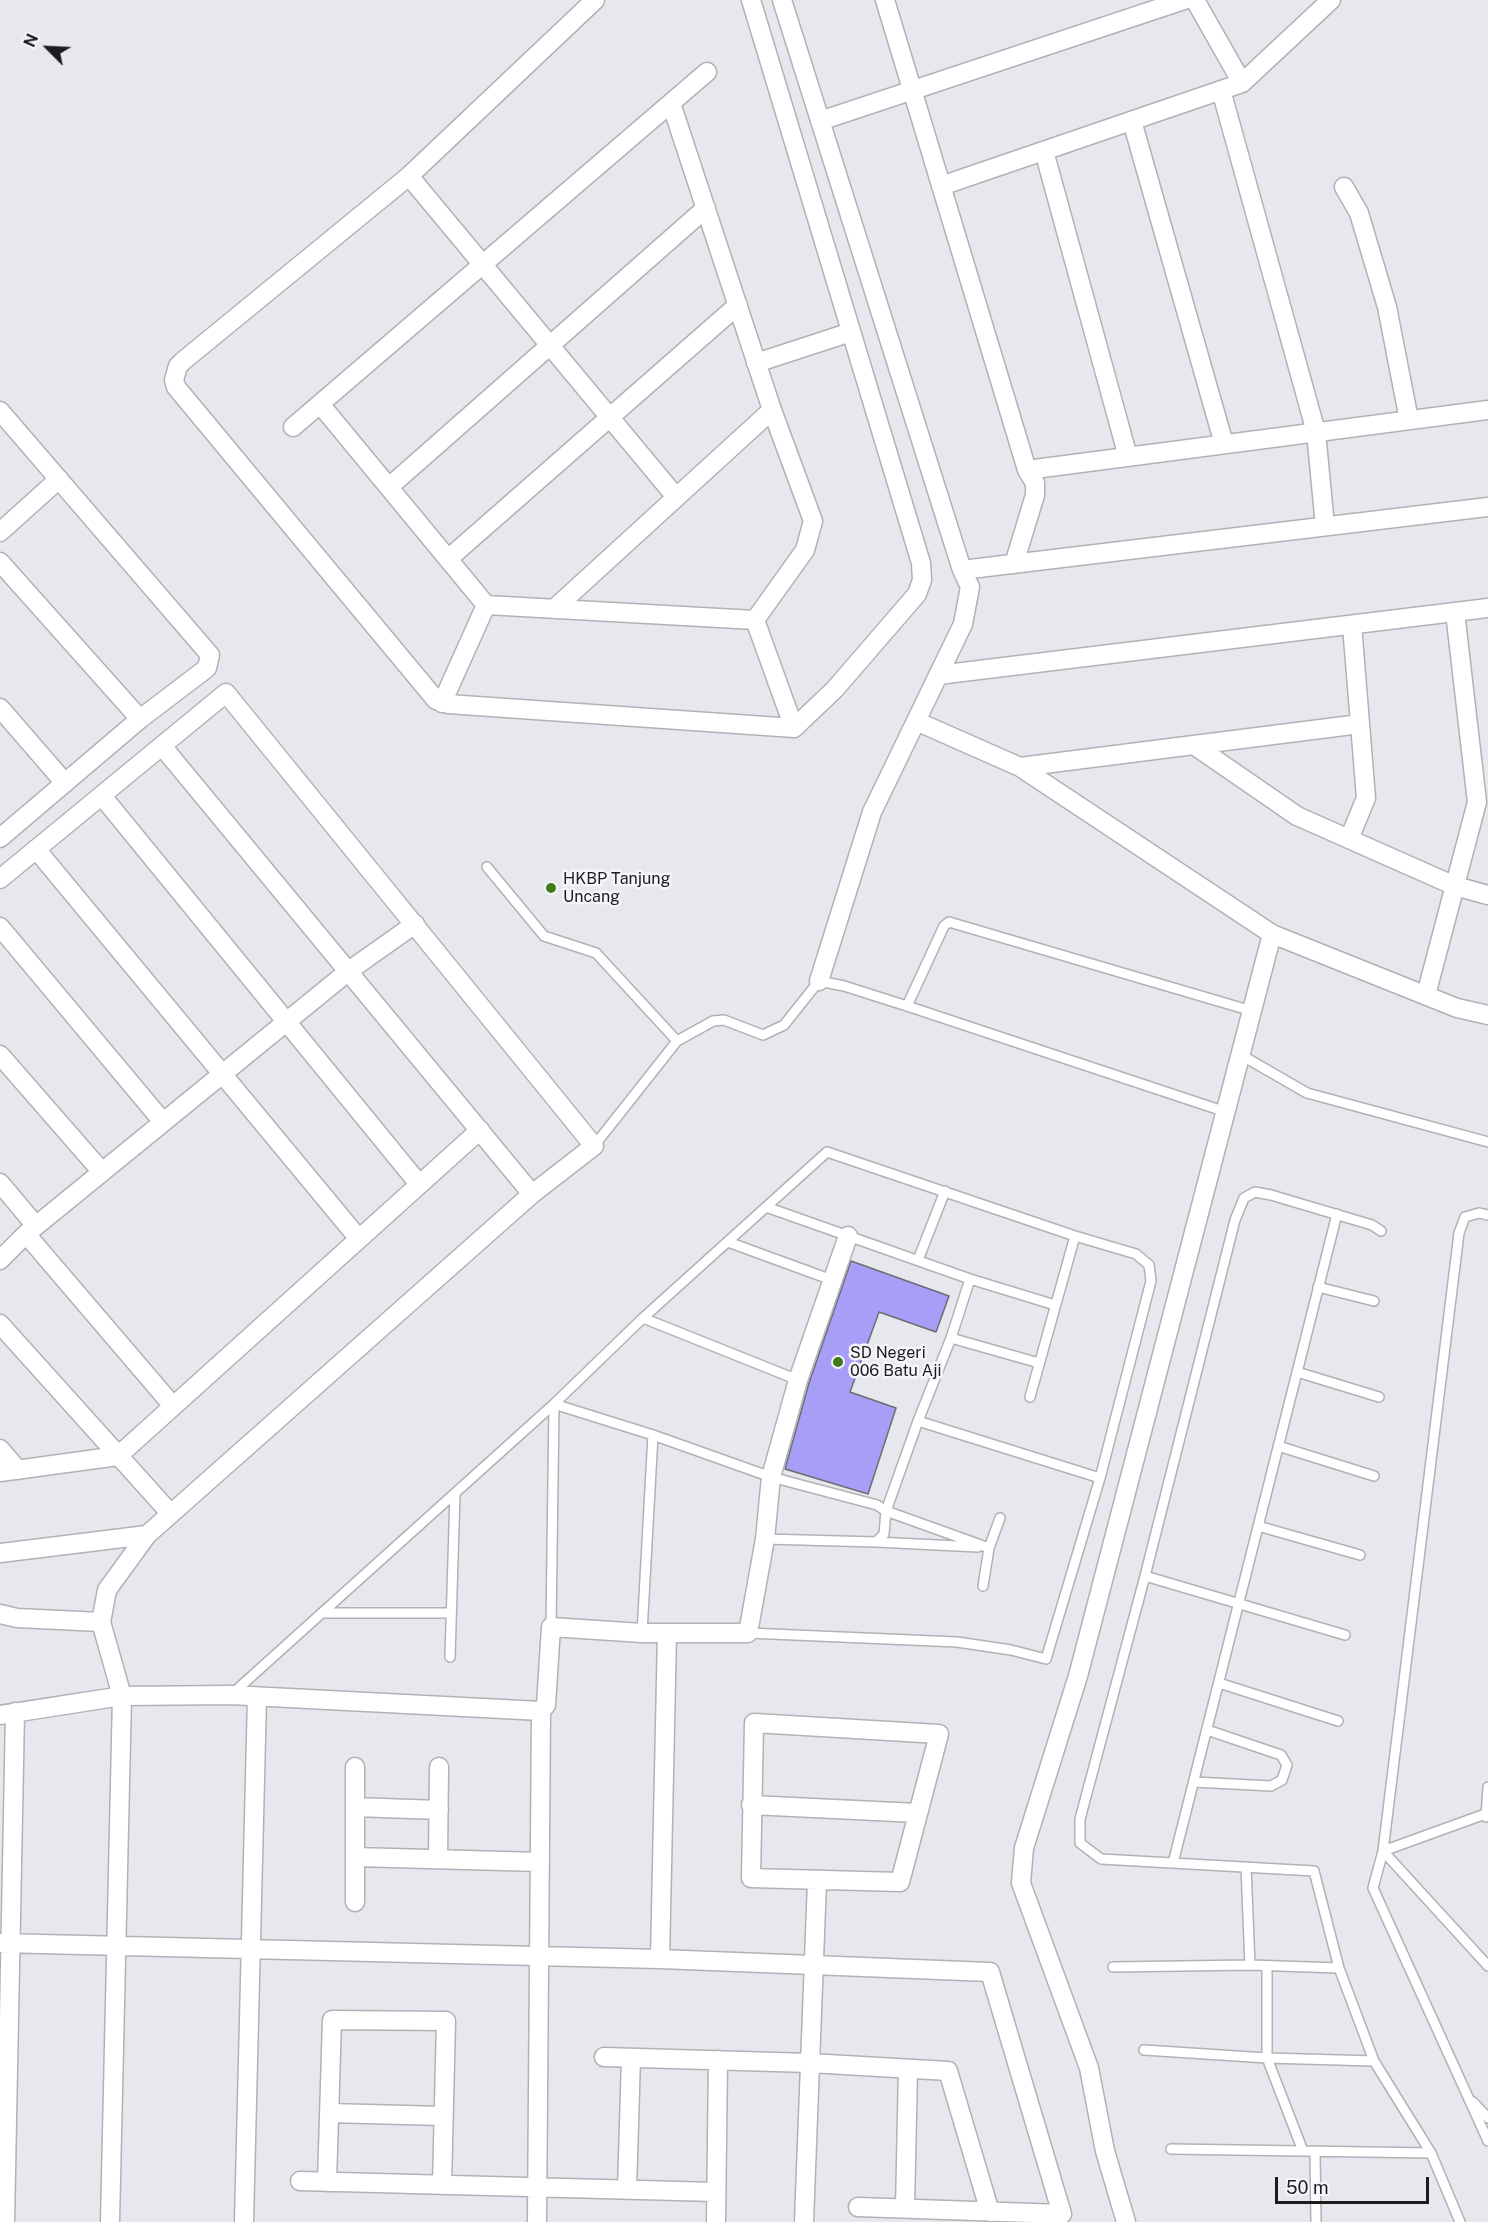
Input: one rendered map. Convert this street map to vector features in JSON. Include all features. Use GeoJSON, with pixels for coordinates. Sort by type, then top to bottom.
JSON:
{"type":"FeatureCollection","features":[{"type":"Feature","properties":{"kind":"street"},"geometry":{"type":"LineString","coordinates":[[596,0],[409,176],[183,361],[178,366],[174,380],[176,387],[429,691],[442,703],[794,728],[835,689],[917,594],[922,580],[921,563],[751,0]]}},
{"type":"Feature","properties":{"kind":"street"},"geometry":{"type":"LineString","coordinates":[[782,0],[962,570],[970,587],[963,624],[872,812],[819,981]]}},
{"type":"Feature","properties":{"kind":"street"},"geometry":{"type":"LineString","coordinates":[[885,0],[1027,470],[1035,483],[1035,495],[1014,564]]}},
{"type":"Feature","properties":{"kind":"street"},"geometry":{"type":"LineString","coordinates":[[819,121],[1184,0]]}},
{"type":"Feature","properties":{"kind":"street"},"geometry":{"type":"LineString","coordinates":[[1195,0],[1242,83]]}},
{"type":"Feature","properties":{"kind":"street"},"geometry":{"type":"LineString","coordinates":[[941,186],[1242,83],[1331,0]]}},
{"type":"Feature","properties":{"kind":"street"},"geometry":{"type":"LineString","coordinates":[[293,428],[707,72]]}},
{"type":"Feature","properties":{"kind":"street"},"geometry":{"type":"LineString","coordinates":[[1221,90],[1316,432],[1325,526]]}},
{"type":"Feature","properties":{"kind":"street"},"geometry":{"type":"LineString","coordinates":[[671,103],[756,363],[813,521],[805,550],[755,620]]}},
{"type":"Feature","properties":{"kind":"street"},"geometry":{"type":"LineString","coordinates":[[1132,121],[1224,444]]}},
{"type":"Feature","properties":{"kind":"street"},"geometry":{"type":"LineString","coordinates":[[1044,151],[1128,457]]}},
{"type":"Feature","properties":{"kind":"street"},"geometry":{"type":"LineString","coordinates":[[409,176],[676,497]]}},
{"type":"Feature","properties":{"kind":"street"},"geometry":{"type":"LineString","coordinates":[[1344,187],[1359,213],[1387,307],[1408,420]]}},
{"type":"Feature","properties":{"kind":"street"},"geometry":{"type":"LineString","coordinates":[[389,487],[706,207]]}},
{"type":"Feature","properties":{"kind":"street"},"geometry":{"type":"LineString","coordinates":[[448,559],[738,305]]}},
{"type":"Feature","properties":{"kind":"street"},"geometry":{"type":"LineString","coordinates":[[756,363],[851,332]]}},
{"type":"Feature","properties":{"kind":"street"},"geometry":{"type":"LineString","coordinates":[[320,404],[486,605],[755,620]]}},
{"type":"Feature","properties":{"kind":"street"},"geometry":{"type":"LineString","coordinates":[[554,609],[772,410]]}},
{"type":"Feature","properties":{"kind":"street"},"geometry":{"type":"LineString","coordinates":[[1027,470],[1488,410]]}},
{"type":"Feature","properties":{"kind":"street"},"geometry":{"type":"LineString","coordinates":[[0,411],[210,655],[207,668],[140,719],[0,838]]}},
{"type":"Feature","properties":{"kind":"street"},"geometry":{"type":"LineString","coordinates":[[0,532],[59,479]]}},
{"type":"Feature","properties":{"kind":"street"},"geometry":{"type":"LineString","coordinates":[[962,570],[1488,507]]}},
{"type":"Feature","properties":{"kind":"street"},"geometry":{"type":"LineString","coordinates":[[0,562],[140,719]]}},
{"type":"Feature","properties":{"kind":"street"},"geometry":{"type":"LineString","coordinates":[[442,703],[486,605]]}},
{"type":"Feature","properties":{"kind":"street"},"geometry":{"type":"LineString","coordinates":[[938,675],[1488,608]]}},
{"type":"Feature","properties":{"kind":"street"},"geometry":{"type":"LineString","coordinates":[[1426,995],[1477,802],[1455,612]]}},
{"type":"Feature","properties":{"kind":"street"},"geometry":{"type":"LineString","coordinates":[[755,620],[794,728]]}},
{"type":"Feature","properties":{"kind":"street"},"geometry":{"type":"LineString","coordinates":[[1349,839],[1366,798],[1352,625]]}},
{"type":"Feature","properties":{"kind":"street"},"geometry":{"type":"LineString","coordinates":[[0,879],[226,693],[594,1146],[532,1194],[147,1535],[107,1590],[101,1622],[122,1696],[110,2222]]}},
{"type":"Feature","properties":{"kind":"street"},"geometry":{"type":"LineString","coordinates":[[0,708],[65,783]]}},
{"type":"Feature","properties":{"kind":"street"},"geometry":{"type":"LineString","coordinates":[[916,721],[1020,767],[1272,934],[1457,1008],[1488,1015]]}},
{"type":"Feature","properties":{"kind":"street"},"geometry":{"type":"LineString","coordinates":[[1020,767],[1360,724]]}},
{"type":"Feature","properties":{"kind":"street"},"geometry":{"type":"LineString","coordinates":[[1194,745],[1297,816],[1455,886],[1488,895]]}},
{"type":"Feature","properties":{"kind":"street"},"geometry":{"type":"LineString","coordinates":[[162,746],[350,970],[532,1194]]}},
{"type":"Feature","properties":{"kind":"street"},"geometry":{"type":"LineString","coordinates":[[102,796],[419,1184]]}},
{"type":"Feature","properties":{"kind":"street"},"geometry":{"type":"LineString","coordinates":[[36,849],[359,1239]]}},
{"type":"Feature","properties":{"kind":"street"},"geometry":{"type":"LineString","coordinates":[[0,1260],[31,1230],[350,970],[415,924]]}},
{"type":"Feature","properties":{"kind":"street"},"geometry":{"type":"LineString","coordinates":[[0,927],[163,1122]]}},
{"type":"Feature","properties":{"kind":"street"},"geometry":{"type":"LineString","coordinates":[[1125,2222],[1105,2151],[1089,2068],[1021,1883],[1024,1848],[1078,1676],[1272,934]]}},
{"type":"Feature","properties":{"kind":"street"},"geometry":{"type":"LineString","coordinates":[[0,1055],[102,1172]]}},
{"type":"Feature","properties":{"kind":"street"},"geometry":{"type":"LineString","coordinates":[[0,1449],[9,1471],[118,1456],[480,1130]]}},
{"type":"Feature","properties":{"kind":"street"},"geometry":{"type":"LineString","coordinates":[[0,1183],[31,1230],[173,1406]]}},
{"type":"Feature","properties":{"kind":"street"},"geometry":{"type":"LineString","coordinates":[[537,2222],[541,1711],[546,1705],[551,1627],[642,1633],[748,1633],[765,1539],[771,1476],[798,1380],[848,1236]]}},
{"type":"Feature","properties":{"kind":"street"},"geometry":{"type":"LineString","coordinates":[[0,1324],[171,1514]]}},
{"type":"Feature","properties":{"kind":"street"},"geometry":{"type":"LineString","coordinates":[[0,1553],[147,1535]]}},
{"type":"Feature","properties":{"kind":"street"},"geometry":{"type":"LineString","coordinates":[[0,1614],[17,1618],[101,1622]]}},
{"type":"Feature","properties":{"kind":"street"},"geometry":{"type":"LineString","coordinates":[[660,1959],[667,1633]]}},
{"type":"Feature","properties":{"kind":"street"},"geometry":{"type":"LineString","coordinates":[[5,2222],[3,2113],[7,1713],[122,1696],[231,1695],[541,1711]]}},
{"type":"Feature","properties":{"kind":"street"},"geometry":{"type":"LineString","coordinates":[[244,2222],[256,1697]]}},
{"type":"Feature","properties":{"kind":"street"},"geometry":{"type":"LineString","coordinates":[[754,1723],[939,1734],[900,1882],[751,1878],[751,1805],[754,1723]]}},
{"type":"Feature","properties":{"kind":"street"},"geometry":{"type":"LineString","coordinates":[[355,1902],[356,1767]]}},
{"type":"Feature","properties":{"kind":"street"},"geometry":{"type":"LineString","coordinates":[[438,1859],[439,1767]]}},
{"type":"Feature","properties":{"kind":"street"},"geometry":{"type":"LineString","coordinates":[[751,1805],[917,1813]]}},
{"type":"Feature","properties":{"kind":"street"},"geometry":{"type":"LineString","coordinates":[[355,1807],[439,1810]]}},
{"type":"Feature","properties":{"kind":"street"},"geometry":{"type":"LineString","coordinates":[[355,1857],[540,1862]]}},
{"type":"Feature","properties":{"kind":"street"},"geometry":{"type":"LineString","coordinates":[[804,2222],[817,1881]]}},
{"type":"Feature","properties":{"kind":"street"},"geometry":{"type":"LineString","coordinates":[[4,1943],[115,1944],[539,1958],[660,1959],[990,1972],[1062,2214],[858,2207]]}},
{"type":"Feature","properties":{"kind":"street"},"geometry":{"type":"LineString","coordinates":[[327,2182],[332,2020],[446,2021],[442,2185]]}},
{"type":"Feature","properties":{"kind":"street"},"geometry":{"type":"LineString","coordinates":[[604,2057],[810,2064],[948,2072],[990,2212]]}},
{"type":"Feature","properties":{"kind":"street"},"geometry":{"type":"LineString","coordinates":[[627,2190],[631,2058]]}},
{"type":"Feature","properties":{"kind":"street"},"geometry":{"type":"LineString","coordinates":[[716,2222],[718,2060]]}},
{"type":"Feature","properties":{"kind":"street"},"geometry":{"type":"LineString","coordinates":[[905,2208],[908,2069]]}},
{"type":"Feature","properties":{"kind":"street"},"geometry":{"type":"LineString","coordinates":[[329,2113],[443,2116]]}},
{"type":"Feature","properties":{"kind":"street"},"geometry":{"type":"LineString","coordinates":[[300,2181],[716,2192]]}},
{"type":"Feature","properties":{"kind":"lane"},"geometry":{"type":"LineString","coordinates":[[487,867],[544,936],[596,953],[677,1041]]}},
{"type":"Feature","properties":{"kind":"lane"},"geometry":{"type":"LineString","coordinates":[[907,1006],[949,922],[1252,1011]]}},
{"type":"Feature","properties":{"kind":"lane"},"geometry":{"type":"LineString","coordinates":[[594,1146],[677,1041],[712,1021],[724,1020],[763,1035],[784,1025],[819,981],[844,986],[907,1006],[1226,1112]]}},
{"type":"Feature","properties":{"kind":"lane"},"geometry":{"type":"LineString","coordinates":[[1241,1055],[1307,1093],[1488,1142]]}},
{"type":"Feature","properties":{"kind":"lane"},"geometry":{"type":"LineString","coordinates":[[231,1695],[554,1404],[643,1318],[769,1208],[816,1160],[831,1152],[1075,1236],[1136,1254],[1149,1265],[1151,1281],[1100,1478],[1046,1659],[1011,1650],[957,1642],[748,1633]]}},
{"type":"Feature","properties":{"kind":"lane"},"geometry":{"type":"LineString","coordinates":[[918,1260],[945,1191]]}},
{"type":"Feature","properties":{"kind":"lane"},"geometry":{"type":"LineString","coordinates":[[1381,1231],[1372,1225],[1271,1195],[1255,1192],[1244,1198],[1235,1220],[1145,1576],[1080,1819],[1080,1843],[1101,1859],[1314,1871],[1339,1968],[1374,2061],[1431,2152],[1460,2222]]}},
{"type":"Feature","properties":{"kind":"lane"},"geometry":{"type":"LineString","coordinates":[[769,1208],[970,1279],[1055,1305]]}},
{"type":"Feature","properties":{"kind":"lane"},"geometry":{"type":"LineString","coordinates":[[1488,1215],[1479,1213],[1465,1217],[1459,1233],[1383,1851],[1373,1888],[1488,2141]]}},
{"type":"Feature","properties":{"kind":"lane"},"geometry":{"type":"LineString","coordinates":[[1173,1863],[1337,1214]]}},
{"type":"Feature","properties":{"kind":"lane"},"geometry":{"type":"LineString","coordinates":[[1030,1397],[1075,1236]]}},
{"type":"Feature","properties":{"kind":"lane"},"geometry":{"type":"LineString","coordinates":[[728,1242],[832,1280]]}},
{"type":"Feature","properties":{"kind":"lane"},"geometry":{"type":"LineString","coordinates":[[876,1542],[884,1534],[886,1511],[951,1338],[970,1279]]}},
{"type":"Feature","properties":{"kind":"lane"},"geometry":{"type":"LineString","coordinates":[[1318,1287],[1374,1302]]}},
{"type":"Feature","properties":{"kind":"lane"},"geometry":{"type":"LineString","coordinates":[[643,1318],[798,1380]]}},
{"type":"Feature","properties":{"kind":"lane"},"geometry":{"type":"LineString","coordinates":[[951,1338],[1039,1363]]}},
{"type":"Feature","properties":{"kind":"lane"},"geometry":{"type":"LineString","coordinates":[[1297,1372],[1379,1397]]}},
{"type":"Feature","properties":{"kind":"lane"},"geometry":{"type":"LineString","coordinates":[[554,1404],[653,1434],[771,1476],[877,1505],[886,1511],[989,1548]]}},
{"type":"Feature","properties":{"kind":"lane"},"geometry":{"type":"LineString","coordinates":[[551,1627],[554,1404]]}},
{"type":"Feature","properties":{"kind":"lane"},"geometry":{"type":"LineString","coordinates":[[918,1421],[1100,1478]]}},
{"type":"Feature","properties":{"kind":"lane"},"geometry":{"type":"LineString","coordinates":[[642,1633],[653,1434]]}},
{"type":"Feature","properties":{"kind":"lane"},"geometry":{"type":"LineString","coordinates":[[1278,1446],[1374,1476]]}},
{"type":"Feature","properties":{"kind":"lane"},"geometry":{"type":"LineString","coordinates":[[450,1657],[454,1494]]}},
{"type":"Feature","properties":{"kind":"lane"},"geometry":{"type":"LineString","coordinates":[[983,1586],[989,1548],[1000,1518]]}},
{"type":"Feature","properties":{"kind":"lane"},"geometry":{"type":"LineString","coordinates":[[1258,1526],[1360,1555]]}},
{"type":"Feature","properties":{"kind":"lane"},"geometry":{"type":"LineString","coordinates":[[765,1539],[989,1548]]}},
{"type":"Feature","properties":{"kind":"lane"},"geometry":{"type":"LineString","coordinates":[[1145,1576],[1345,1635]]}},
{"type":"Feature","properties":{"kind":"lane"},"geometry":{"type":"LineString","coordinates":[[323,1613],[451,1613]]}},
{"type":"Feature","properties":{"kind":"lane"},"geometry":{"type":"LineString","coordinates":[[1219,1683],[1338,1722]]}},
{"type":"Feature","properties":{"kind":"lane"},"geometry":{"type":"LineString","coordinates":[[1194,1782],[1271,1786],[1282,1780],[1287,1766],[1281,1755],[1207,1730]]}},
{"type":"Feature","properties":{"kind":"lane"},"geometry":{"type":"LineString","coordinates":[[1383,1851],[1487,1816],[1488,1787]]}},
{"type":"Feature","properties":{"kind":"lane"},"geometry":{"type":"LineString","coordinates":[[1383,1851],[1488,1966]]}},
{"type":"Feature","properties":{"kind":"lane"},"geometry":{"type":"LineString","coordinates":[[1246,1867],[1250,1965]]}},
{"type":"Feature","properties":{"kind":"lane"},"geometry":{"type":"LineString","coordinates":[[1113,1967],[1250,1965],[1339,1968]]}},
{"type":"Feature","properties":{"kind":"lane"},"geometry":{"type":"LineString","coordinates":[[1267,1966],[1267,2058],[1303,2151]]}},
{"type":"Feature","properties":{"kind":"lane"},"geometry":{"type":"LineString","coordinates":[[1144,2049],[1267,2058],[1374,2061]]}},
{"type":"Feature","properties":{"kind":"lane"},"geometry":{"type":"LineString","coordinates":[[1467,2096],[1488,2118]]}},
{"type":"Feature","properties":{"kind":"lane"},"geometry":{"type":"LineString","coordinates":[[1171,2149],[1431,2152]]}},
{"type":"Feature","properties":{"kind":"lane"},"geometry":{"type":"LineString","coordinates":[[1315,2151],[1316,2222]]}},
{"type":"Feature","properties":{"kind":"building","name":"SD Negeri 006 Batu Aji"},"geometry":{"type":"Polygon","coordinates":[[[851,1261],[949,1296],[936,1332],[879,1312],[850,1392],[896,1408],[868,1494],[785,1469],[809,1383],[851,1261]]]}},
{"type":"Feature","properties":{"kind":"place","name":"HKBP Tanjung Uncang"},"geometry":{"type":"Point","coordinates":[551,888]}},
{"type":"Feature","properties":{"kind":"place","name":"SD Negeri 006 Batu Aji"},"geometry":{"type":"Point","coordinates":[838,1362]}}]}
